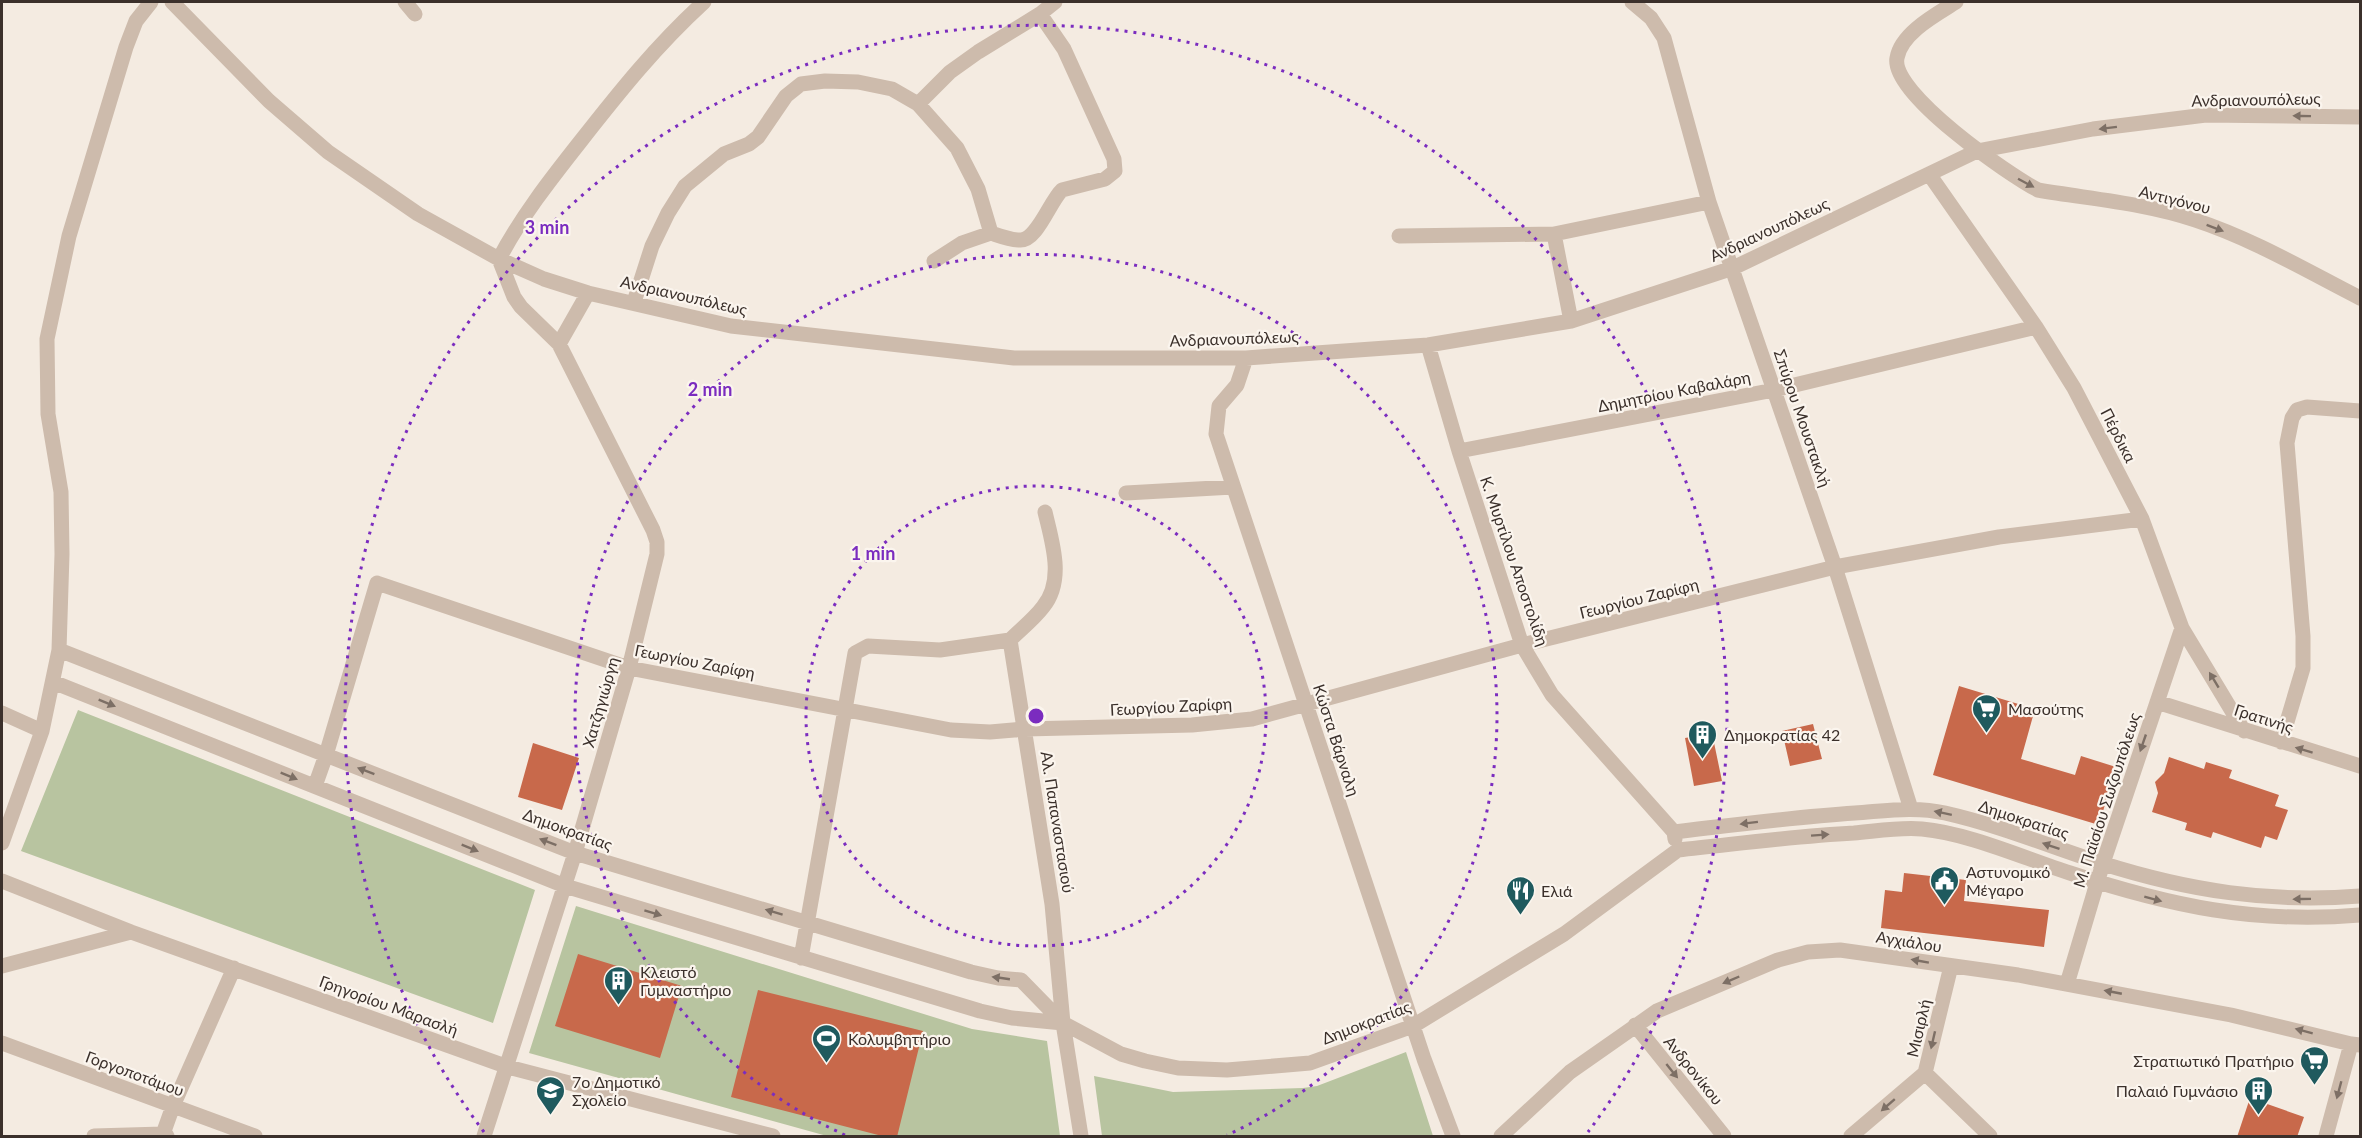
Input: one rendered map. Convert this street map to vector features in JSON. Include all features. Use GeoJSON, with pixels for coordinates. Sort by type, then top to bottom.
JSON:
{"type":"FeatureCollection","features":[{"type":"Feature","properties":{"kind":"street"},"geometry":{"type":"LineString","coordinates":[[2,843],[42,731],[59,650],[61,492],[48,414],[47,339],[69,236],[126,47],[136,21],[152,2]]}},
{"type":"Feature","properties":{"kind":"street","name":"Ανδριανουπόλεως"},"geometry":{"type":"LineString","coordinates":[[172,2],[269,101],[327,152],[418,214],[499,259],[544,279],[588,292],[731,326],[1014,358],[1245,358],[1428,345],[1571,321],[1733,268],[1977,151],[2093,129],[2206,115],[2361,117]]}},
{"type":"Feature","properties":{"kind":"street"},"geometry":{"type":"LineString","coordinates":[[405,2],[415,14]]}},
{"type":"Feature","properties":{"kind":"street"},"geometry":{"type":"LineString","coordinates":[[499,259],[528,210],[625,85],[646,59],[704,2]]}},
{"type":"Feature","properties":{"kind":"street"},"geometry":{"type":"LineString","coordinates":[[918,104],[950,72],[1055,2]]}},
{"type":"Feature","properties":{"kind":"street","name":"Σπύρου Μουστακλή"},"geometry":{"type":"LineString","coordinates":[[1632,2],[1651,18],[1664,38],[1709,202],[1834,567],[1911,809]]}},
{"type":"Feature","properties":{"kind":"street","name":"Αντιγόνου"},"geometry":{"type":"LineString","coordinates":[[1956,2],[1911,33],[1897,58],[1899,75],[1916,97],[1977,151],[2038,190],[2162,211],[2196,220],[2244,239],[2361,298]]}},
{"type":"Feature","properties":{"kind":"street"},"geometry":{"type":"LineString","coordinates":[[934,261],[962,243],[991,233],[1017,240],[1026,239],[1033,234],[1062,190],[1105,179],[1115,171],[1114,159],[1064,50],[1040,14]]}},
{"type":"Feature","properties":{"kind":"street"},"geometry":{"type":"LineString","coordinates":[[634,302],[652,246],[668,213],[685,186],[724,154],[749,144],[758,136],[786,96],[801,84],[825,81],[858,82],[892,89],[918,104],[957,148],[978,189],[991,233]]}},
{"type":"Feature","properties":{"kind":"street","name":"Πέρδικα"},"geometry":{"type":"LineString","coordinates":[[1929,174],[2036,327],[2074,388],[2142,519],[2182,628],[2244,731]]}},
{"type":"Feature","properties":{"kind":"street"},"geometry":{"type":"LineString","coordinates":[[1399,236],[1554,234],[1709,202]]}},
{"type":"Feature","properties":{"kind":"street"},"geometry":{"type":"LineString","coordinates":[[1554,234],[1571,321]]}},
{"type":"Feature","properties":{"kind":"street","name":"Χατζηγιώργη"},"geometry":{"type":"LineString","coordinates":[[484,1137],[566,886],[629,668],[656,560],[657,542],[559,344],[518,302],[499,259]]}},
{"type":"Feature","properties":{"kind":"street"},"geometry":{"type":"LineString","coordinates":[[559,344],[588,292]]}},
{"type":"Feature","properties":{"kind":"street","name":"Δημητρίου Καβαλάρη"},"geometry":{"type":"LineString","coordinates":[[1459,451],[1774,390],[2036,327]]}},
{"type":"Feature","properties":{"kind":"street","name":"Κ. Μυρτίλου Αποστολίδη"},"geometry":{"type":"LineString","coordinates":[[1428,345],[1459,451],[1522,645],[1552,695],[1674,832],[1678,850]]}},
{"type":"Feature","properties":{"kind":"street","name":"Κώστα Βάρναλη"},"geometry":{"type":"LineString","coordinates":[[1245,358],[1237,385],[1219,406],[1216,434],[1413,1026],[1453,1137]]}},
{"type":"Feature","properties":{"kind":"street"},"geometry":{"type":"LineString","coordinates":[[2281,742],[2303,668],[2303,636],[2287,443],[2292,418],[2297,410],[2307,407],[2361,411]]}},
{"type":"Feature","properties":{"kind":"street"},"geometry":{"type":"LineString","coordinates":[[1126,493],[1233,488]]}},
{"type":"Feature","properties":{"kind":"street"},"geometry":{"type":"LineString","coordinates":[[801,958],[855,653],[867,646],[940,650],[1010,640],[1044,607],[1051,596],[1054,584],[1054,551],[1045,512]]}},
{"type":"Feature","properties":{"kind":"street","name":"Γεωργίου Ζαρίφη"},"geometry":{"type":"LineString","coordinates":[[326,755],[377,583],[629,668],[951,730],[990,732],[1192,725],[1252,719],[1306,706],[1522,645],[1834,567],[1999,537],[2142,519]]}},
{"type":"Feature","properties":{"kind":"street","name":"Μ. Παϊσίου Σωζουπόλεως"},"geometry":{"type":"LineString","coordinates":[[2067,984],[2103,863],[2182,628]]}},
{"type":"Feature","properties":{"kind":"street","name":"Αλ. Παπαναστασιού"},"geometry":{"type":"LineString","coordinates":[[1010,640],[1026,729],[1052,904],[1063,1023],[1081,1137]]}},
{"type":"Feature","properties":{"kind":"street","name":"Δημοκρατίας"},"geometry":{"type":"LineString","coordinates":[[59,650],[575,853],[971,972],[1021,980],[1063,1023],[1121,1054],[1178,1068],[1227,1070],[1310,1062],[1413,1026],[1564,934],[1678,850]]}},
{"type":"Feature","properties":{"kind":"street","name":"Δημοκρατίας"},"geometry":{"type":"LineString","coordinates":[[53,682],[566,886],[980,1011],[1012,1018],[1063,1023]]}},
{"type":"Feature","properties":{"kind":"street","name":"Γρατινής"},"geometry":{"type":"LineString","coordinates":[[2157,702],[2361,766]]}},
{"type":"Feature","properties":{"kind":"street"},"geometry":{"type":"LineString","coordinates":[[2,713],[42,731]]}},
{"type":"Feature","properties":{"kind":"street"},"geometry":{"type":"LineString","coordinates":[[315,786],[326,755]]}},
{"type":"Feature","properties":{"kind":"street","name":"Δημοκρατίας"},"geometry":{"type":"LineString","coordinates":[[1674,832],[1806,816],[1911,809],[1945,813],[2172,883],[2255,897],[2294,899],[2361,896]]}},
{"type":"Feature","properties":{"kind":"street"},"geometry":{"type":"LineString","coordinates":[[1678,850],[1809,836],[1922,829],[1941,832],[1996,848],[2097,882],[2166,902],[2210,911],[2293,918],[2361,915]]}},
{"type":"Feature","properties":{"kind":"street","name":"Γρηγορίου Μαρασλή"},"geometry":{"type":"LineString","coordinates":[[2,881],[131,932],[508,1066],[773,1137]]}},
{"type":"Feature","properties":{"kind":"street"},"geometry":{"type":"LineString","coordinates":[[2,966],[131,932]]}},
{"type":"Feature","properties":{"kind":"street","name":"Αγχιάλου"},"geometry":{"type":"LineString","coordinates":[[1503,1134],[1570,1072],[1657,1011],[1778,960],[1808,952],[1840,950],[2067,984],[2231,1015],[2356,1044]]}},
{"type":"Feature","properties":{"kind":"street","name":"Μισιρλή"},"geometry":{"type":"LineString","coordinates":[[1851,1137],[1925,1073],[1951,966]]}},
{"type":"Feature","properties":{"kind":"street"},"geometry":{"type":"LineString","coordinates":[[94,1137],[165,1136],[173,1106],[234,968]]}},
{"type":"Feature","properties":{"kind":"street","name":"Ανδρονίκου"},"geometry":{"type":"LineString","coordinates":[[1635,1025],[1724,1137]]}},
{"type":"Feature","properties":{"kind":"street","name":"Γοργοποτάμου"},"geometry":{"type":"LineString","coordinates":[[2,1043],[255,1137]]}},
{"type":"Feature","properties":{"kind":"street"},"geometry":{"type":"LineString","coordinates":[[2326,1137],[2356,1044]]}},
{"type":"Feature","properties":{"kind":"street"},"geometry":{"type":"LineString","coordinates":[[1925,1073],[1990,1137]]}},
{"type":"Feature","properties":{"kind":"street"},"geometry":{"type":"LineString","coordinates":[[1490,1137],[1503,1134]]}},
{"type":"Feature","properties":{"kind":"green space"},"geometry":{"type":"Polygon","coordinates":[[[78,710],[535,890],[493,1023],[21,851],[78,710]]]}},
{"type":"Feature","properties":{"kind":"green space"},"geometry":{"type":"Polygon","coordinates":[[[576,906],[972,1029],[1047,1041],[1060,1136],[827,1136],[529,1053],[576,906]]]}},
{"type":"Feature","properties":{"kind":"green space"},"geometry":{"type":"Polygon","coordinates":[[[1406,1052],[1433,1136],[1102,1136],[1094,1076],[1173,1092],[1303,1088],[1317,1086],[1406,1052]]]}},
{"type":"Feature","properties":{"kind":"building","name":"Μασούτης"},"geometry":{"type":"Polygon","coordinates":[[[1959,686],[2035,709],[2021,759],[2075,775],[2081,756],[2116,767],[2099,825],[1933,775],[1959,686]]]}},
{"type":"Feature","properties":{"kind":"building"},"geometry":{"type":"Polygon","coordinates":[[[1813,724],[1822,759],[1790,766],[1782,731],[1813,724]]]}},
{"type":"Feature","properties":{"kind":"building","name":"Δημοκρατίας 42"},"geometry":{"type":"Polygon","coordinates":[[[1712,733],[1722,781],[1694,786],[1685,738],[1712,733]]]}},
{"type":"Feature","properties":{"kind":"building"},"geometry":{"type":"Polygon","coordinates":[[[533,743],[579,758],[562,810],[518,797],[533,743]]]}},
{"type":"Feature","properties":{"kind":"building"},"geometry":{"type":"Polygon","coordinates":[[[2169,757],[2204,769],[2206,762],[2232,770],[2229,778],[2279,795],[2275,806],[2288,810],[2277,840],[2265,836],[2261,848],[2213,832],[2211,838],[2185,830],[2187,823],[2152,812],[2158,793],[2155,782],[2164,773],[2169,757]]]}},
{"type":"Feature","properties":{"kind":"building","name":"Αστυνομικό Μέγαρο"},"geometry":{"type":"Polygon","coordinates":[[[1904,873],[1966,880],[1964,901],[2049,910],[2044,947],[1881,928],[1885,890],[1902,892],[1904,873]]]}},
{"type":"Feature","properties":{"kind":"building","name":"Κλειστό Γυμναστήριο"},"geometry":{"type":"Polygon","coordinates":[[[578,954],[682,986],[660,1058],[555,1026],[578,954]]]}},
{"type":"Feature","properties":{"kind":"building","name":"Κολυμβητήριο"},"geometry":{"type":"Polygon","coordinates":[[[758,990],[923,1031],[897,1137],[886,1137],[731,1097],[758,990]]]}},
{"type":"Feature","properties":{"kind":"building","name":"Παλαιό Γυμνάσιο"},"geometry":{"type":"Polygon","coordinates":[[[2250,1098],[2304,1117],[2297,1137],[2237,1137],[2250,1098]]]}},
{"type":"Feature","properties":{"kind":"place","name":"Μασούτης"},"geometry":{"type":"Point","coordinates":[1987,734]}},
{"type":"Feature","properties":{"kind":"place","name":"Δημοκρατίας 42"},"geometry":{"type":"Point","coordinates":[1703,760]}},
{"type":"Feature","properties":{"kind":"place","name":"Αστυνομικό Μέγαρο"},"geometry":{"type":"Point","coordinates":[1945,906]}},
{"type":"Feature","properties":{"kind":"place","name":"Ελιά"},"geometry":{"type":"Point","coordinates":[1520,916]}},
{"type":"Feature","properties":{"kind":"place","name":"Κλειστό Γυμναστήριο"},"geometry":{"type":"Point","coordinates":[619,1006]}},
{"type":"Feature","properties":{"kind":"place","name":"Κολυμβητήριο"},"geometry":{"type":"Point","coordinates":[827,1064]}},
{"type":"Feature","properties":{"kind":"place","name":"Στρατιωτικό Πρατήριο"},"geometry":{"type":"Point","coordinates":[2315,1086]}},
{"type":"Feature","properties":{"kind":"place","name":"7ο Δημοτικό Σχολείο"},"geometry":{"type":"Point","coordinates":[551,1116]}},
{"type":"Feature","properties":{"kind":"place","name":"Παλαιό Γυμνάσιο"},"geometry":{"type":"Point","coordinates":[2259,1116]}}]}
